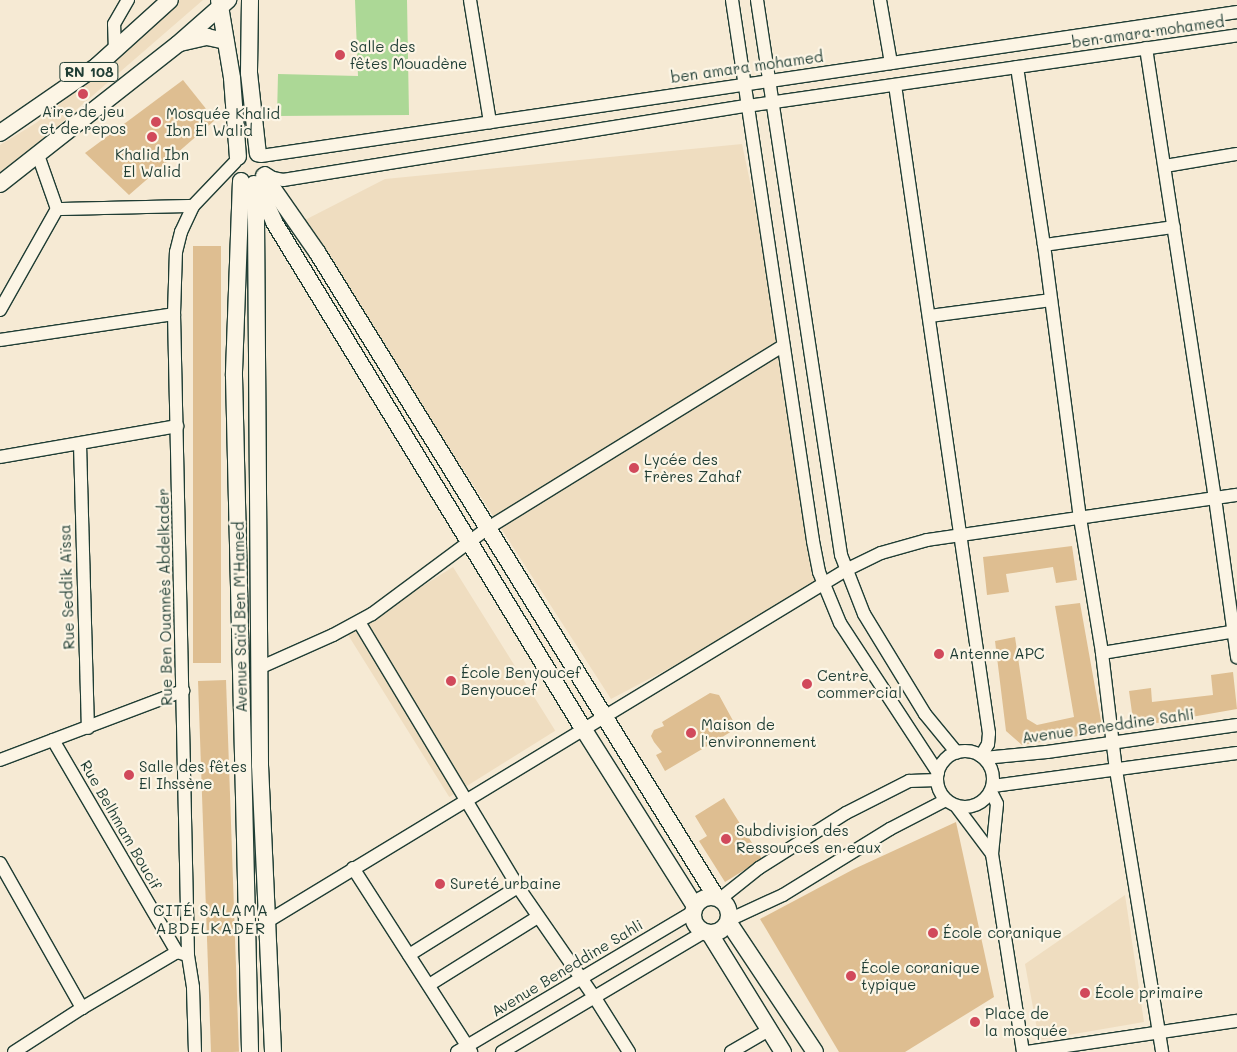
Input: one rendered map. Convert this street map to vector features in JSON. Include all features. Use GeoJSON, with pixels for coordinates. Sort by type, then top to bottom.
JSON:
{"type":"FeatureCollection","features":[{"type":"Feature","properties":{"kind":"main road","name":"RN 108"},"geometry":{"type":"LineString","coordinates":[[1,128],[62,91],[115,51],[170,0]]}},
{"type":"Feature","properties":{"kind":"main road"},"geometry":{"type":"LineString","coordinates":[[250,0],[249,73],[260,155],[266,164],[256,179]]}},
{"type":"Feature","properties":{"kind":"main road","name":"RN 108"},"geometry":{"type":"LineString","coordinates":[[0,184],[178,44],[222,2]]}},
{"type":"Feature","properties":{"kind":"main road"},"geometry":{"type":"LineString","coordinates":[[222,2],[236,117],[237,159],[235,172],[256,179],[317,252],[718,898],[728,908],[730,921],[815,1052]]}},
{"type":"Feature","properties":{"kind":"main road"},"geometry":{"type":"LineString","coordinates":[[178,44],[206,37],[226,41]]}},
{"type":"Feature","properties":{"kind":"main road"},"geometry":{"type":"LineString","coordinates":[[237,159],[248,152],[260,155]]}},
{"type":"Feature","properties":{"kind":"main road"},"geometry":{"type":"LineString","coordinates":[[256,179],[274,222],[694,909],[695,924],[707,933],[783,1052]]}},
{"type":"Feature","properties":{"kind":"main road","name":"Avenue Saïd Ben M'Hamed"},"geometry":{"type":"LineString","coordinates":[[256,179],[260,765],[274,1052]]}},
{"type":"Feature","properties":{"kind":"main road","name":"Avenue Saïd Ben M'Hamed"},"geometry":{"type":"LineString","coordinates":[[250,1052],[234,376],[256,179]]}},
{"type":"Feature","properties":{"kind":"main road"},"geometry":{"type":"LineString","coordinates":[[347,342],[366,332]]}},
{"type":"Feature","properties":{"kind":"main road"},"geometry":{"type":"LineString","coordinates":[[694,909],[704,898],[718,898]]}},
{"type":"Feature","properties":{"kind":"main road"},"geometry":{"type":"LineString","coordinates":[[707,933],[722,930],[730,921]]}},
{"type":"Feature","properties":{"kind":"street"},"geometry":{"type":"LineString","coordinates":[[115,51],[114,24],[128,0]]}},
{"type":"Feature","properties":{"kind":"street"},"geometry":{"type":"LineString","coordinates":[[470,0],[490,122]]}},
{"type":"Feature","properties":{"kind":"street"},"geometry":{"type":"LineString","coordinates":[[732,0],[812,541],[823,584],[840,623],[938,776],[940,791],[992,854]]}},
{"type":"Feature","properties":{"kind":"street"},"geometry":{"type":"LineString","coordinates":[[757,0],[837,536],[846,570],[864,614],[925,714],[957,753]]}},
{"type":"Feature","properties":{"kind":"street"},"geometry":{"type":"LineString","coordinates":[[880,0],[891,63]]}},
{"type":"Feature","properties":{"kind":"street","name":"ben amara mohamed"},"geometry":{"type":"LineString","coordinates":[[260,155],[1237,12]]}},
{"type":"Feature","properties":{"kind":"street","name":"ben amara mohamed"},"geometry":{"type":"LineString","coordinates":[[256,179],[273,178],[283,180],[747,106],[1237,35]]}},
{"type":"Feature","properties":{"kind":"street"},"geometry":{"type":"LineString","coordinates":[[1146,48],[1216,498],[1237,657]]}},
{"type":"Feature","properties":{"kind":"street"},"geometry":{"type":"LineString","coordinates":[[1017,67],[1044,245],[1080,518],[1102,653],[1116,770],[1162,1052]]}},
{"type":"Feature","properties":{"kind":"street"},"geometry":{"type":"LineString","coordinates":[[895,85],[989,733],[988,744],[983,757]]}},
{"type":"Feature","properties":{"kind":"street"},"geometry":{"type":"LineString","coordinates":[[1165,166],[1237,154]]}},
{"type":"Feature","properties":{"kind":"street"},"geometry":{"type":"LineString","coordinates":[[0,310],[57,209],[38,155]]}},
{"type":"Feature","properties":{"kind":"street","name":"Rue Ben Ouannès Abdelkader"},"geometry":{"type":"LineString","coordinates":[[195,1052],[193,987],[183,954],[183,691],[174,314],[176,252],[181,232],[193,206],[237,159]]}},
{"type":"Feature","properties":{"kind":"street"},"geometry":{"type":"LineString","coordinates":[[57,209],[193,206]]}},
{"type":"Feature","properties":{"kind":"street"},"geometry":{"type":"LineString","coordinates":[[1044,245],[1174,227]]}},
{"type":"Feature","properties":{"kind":"street"},"geometry":{"type":"LineString","coordinates":[[930,316],[1051,300]]}},
{"type":"Feature","properties":{"kind":"street"},"geometry":{"type":"LineString","coordinates":[[0,340],[174,314]]}},
{"type":"Feature","properties":{"kind":"street"},"geometry":{"type":"LineString","coordinates":[[259,668],[359,622],[470,544],[488,528],[783,346]]}},
{"type":"Feature","properties":{"kind":"street"},"geometry":{"type":"LineString","coordinates":[[0,458],[177,426]]}},
{"type":"Feature","properties":{"kind":"street","name":"Rue Seddik Aïssa"},"geometry":{"type":"LineString","coordinates":[[80,444],[88,728]]}},
{"type":"Feature","properties":{"kind":"street"},"geometry":{"type":"LineString","coordinates":[[268,921],[846,570],[896,548],[961,535],[1237,495]]}},
{"type":"Feature","properties":{"kind":"street"},"geometry":{"type":"LineString","coordinates":[[359,622],[518,887],[595,998],[629,1052]]}},
{"type":"Feature","properties":{"kind":"street"},"geometry":{"type":"LineString","coordinates":[[1102,653],[1235,631]]}},
{"type":"Feature","properties":{"kind":"street"},"geometry":{"type":"LineString","coordinates":[[0,760],[183,691]]}},
{"type":"Feature","properties":{"kind":"street","name":"Avenue Beneddine Sahli"},"geometry":{"type":"LineString","coordinates":[[983,757],[1237,725]]}},
{"type":"Feature","properties":{"kind":"street","name":"Rue Belhmam Boucif"},"geometry":{"type":"LineString","coordinates":[[53,740],[183,954]]}},
{"type":"Feature","properties":{"kind":"street"},"geometry":{"type":"LineString","coordinates":[[938,776],[945,760],[957,753],[970,752],[983,757],[993,774],[992,789],[997,804],[992,854],[1025,1052],[1237,1021]]}},
{"type":"Feature","properties":{"kind":"street"},"geometry":{"type":"LineString","coordinates":[[730,921],[783,895],[890,829],[951,803],[976,805],[992,789],[1237,753]]}},
{"type":"Feature","properties":{"kind":"street"},"geometry":{"type":"LineString","coordinates":[[718,898],[759,868],[846,813],[908,781],[938,776]]}},
{"type":"Feature","properties":{"kind":"street"},"geometry":{"type":"LineString","coordinates":[[0,863],[82,1008]]}},
{"type":"Feature","properties":{"kind":"street"},"geometry":{"type":"LineString","coordinates":[[353,868],[428,985],[465,1050]]}},
{"type":"Feature","properties":{"kind":"street"},"geometry":{"type":"LineString","coordinates":[[409,955],[518,887]]}},
{"type":"Feature","properties":{"kind":"street","name":"Avenue Beneddine Sahli"},"geometry":{"type":"LineString","coordinates":[[465,1050],[694,909]]}},
{"type":"Feature","properties":{"kind":"street"},"geometry":{"type":"LineString","coordinates":[[428,985],[538,917]]}},
{"type":"Feature","properties":{"kind":"street"},"geometry":{"type":"LineString","coordinates":[[502,1052],[707,933]]}},
{"type":"Feature","properties":{"kind":"street"},"geometry":{"type":"LineString","coordinates":[[14,1052],[82,1008],[183,954]]}},
{"type":"Feature","properties":{"kind":"street"},"geometry":{"type":"LineString","coordinates":[[731,1052],[769,1030]]}},
{"type":"Feature","properties":{"kind":"shaded area","name":"Aire de jeu et de repos"},"geometry":{"type":"Polygon","coordinates":[[[179,0],[203,0],[31,149],[0,172],[0,145],[36,123],[124,52],[179,0]]]}},
{"type":"Feature","properties":{"kind":"shaded area","name":"Lycée des Frères Zahaf"},"geometry":{"type":"Polygon","coordinates":[[[742,144],[786,351],[827,585],[611,699],[303,221],[385,179],[742,144]]]}},
{"type":"Feature","properties":{"kind":"shaded area","name":"École Benyoucef Benyoucef"},"geometry":{"type":"Polygon","coordinates":[[[453,567],[555,731],[449,797],[347,633],[453,567]]]}},
{"type":"Feature","properties":{"kind":"shaded area","name":"École primaire"},"geometry":{"type":"Polygon","coordinates":[[[1125,895],[1144,1022],[1039,1040],[1025,964],[1125,895]]]}},
{"type":"Feature","properties":{"kind":"green space"},"geometry":{"type":"Polygon","coordinates":[[[355,0],[407,0],[409,115],[277,116],[278,74],[358,76],[355,0]]]}},
{"type":"Feature","properties":{"kind":"building","name":"Khalid Ibn El Walid"},"geometry":{"type":"Polygon","coordinates":[[[183,80],[215,120],[129,195],[85,153],[183,80]]]}},
{"type":"Feature","properties":{"kind":"building"},"geometry":{"type":"Polygon","coordinates":[[[193,246],[221,246],[221,663],[193,663],[193,246]]]}},
{"type":"Feature","properties":{"kind":"building"},"geometry":{"type":"Polygon","coordinates":[[[1072,546],[1077,580],[1056,583],[1053,567],[1006,574],[1009,592],[987,595],[983,557],[1072,546]]]}},
{"type":"Feature","properties":{"kind":"building"},"geometry":{"type":"Polygon","coordinates":[[[1080,603],[1103,732],[1022,745],[1006,731],[995,641],[1015,637],[1027,719],[1037,725],[1074,717],[1055,606],[1080,603]]]}},
{"type":"Feature","properties":{"kind":"building"},"geometry":{"type":"Polygon","coordinates":[[[1233,672],[1237,709],[1134,727],[1129,691],[1151,688],[1152,702],[1213,695],[1211,675],[1233,672]]]}},
{"type":"Feature","properties":{"kind":"building"},"geometry":{"type":"Polygon","coordinates":[[[226,680],[239,1052],[211,1052],[198,681],[226,680]]]}},
{"type":"Feature","properties":{"kind":"building","name":"Maison de l'environnement"},"geometry":{"type":"Polygon","coordinates":[[[710,693],[719,695],[737,728],[719,739],[720,741],[711,747],[709,745],[665,771],[656,755],[662,752],[651,736],[654,730],[664,726],[662,722],[710,693]]]}},
{"type":"Feature","properties":{"kind":"building","name":"Subdivision des Ressources en eaux"},"geometry":{"type":"Polygon","coordinates":[[[724,798],[762,859],[725,882],[699,841],[707,836],[695,816],[724,798]]]}},
{"type":"Feature","properties":{"kind":"building"},"geometry":{"type":"Polygon","coordinates":[[[956,822],[994,997],[905,1052],[839,1052],[760,919],[854,869],[956,822]]]}},
{"type":"Feature","properties":{"kind":"place","name":"Salle des fêtes Mouadène"},"geometry":{"type":"Point","coordinates":[340,55]}},
{"type":"Feature","properties":{"kind":"place","name":"Aire de jeu et de repos"},"geometry":{"type":"Point","coordinates":[83,94]}},
{"type":"Feature","properties":{"kind":"place","name":"Mosquée Khalid Ibn El Walid"},"geometry":{"type":"Point","coordinates":[156,122]}},
{"type":"Feature","properties":{"kind":"place","name":"Khalid Ibn El Walid"},"geometry":{"type":"Point","coordinates":[152,137]}},
{"type":"Feature","properties":{"kind":"place","name":"Lycée des Frères Zahaf"},"geometry":{"type":"Point","coordinates":[634,468]}},
{"type":"Feature","properties":{"kind":"place","name":"Antenne APC"},"geometry":{"type":"Point","coordinates":[939,654]}},
{"type":"Feature","properties":{"kind":"place","name":"École Benyoucef Benyoucef"},"geometry":{"type":"Point","coordinates":[451,681]}},
{"type":"Feature","properties":{"kind":"place","name":"Centre commercial"},"geometry":{"type":"Point","coordinates":[807,684]}},
{"type":"Feature","properties":{"kind":"place","name":"Maison de l'environnement"},"geometry":{"type":"Point","coordinates":[691,733]}},
{"type":"Feature","properties":{"kind":"place","name":"Salle des fêtes El Ihssène"},"geometry":{"type":"Point","coordinates":[129,775]}},
{"type":"Feature","properties":{"kind":"place","name":"Subdivision des Ressources en eaux"},"geometry":{"type":"Point","coordinates":[726,839]}},
{"type":"Feature","properties":{"kind":"place","name":"Sureté urbaine"},"geometry":{"type":"Point","coordinates":[440,884]}},
{"type":"Feature","properties":{"kind":"place","name":"École coranique"},"geometry":{"type":"Point","coordinates":[933,933]}},
{"type":"Feature","properties":{"kind":"place","name":"École coranique typique"},"geometry":{"type":"Point","coordinates":[851,976]}},
{"type":"Feature","properties":{"kind":"place","name":"École primaire"},"geometry":{"type":"Point","coordinates":[1085,993]}},
{"type":"Feature","properties":{"kind":"place","name":"Place de la mosquée"},"geometry":{"type":"Point","coordinates":[975,1022]}},
{"type":"Feature","properties":{"kind":"district","name":"CITÉ SALAMA ABDELKADER"},"geometry":{"type":"Point","coordinates":[211,919]}}]}
